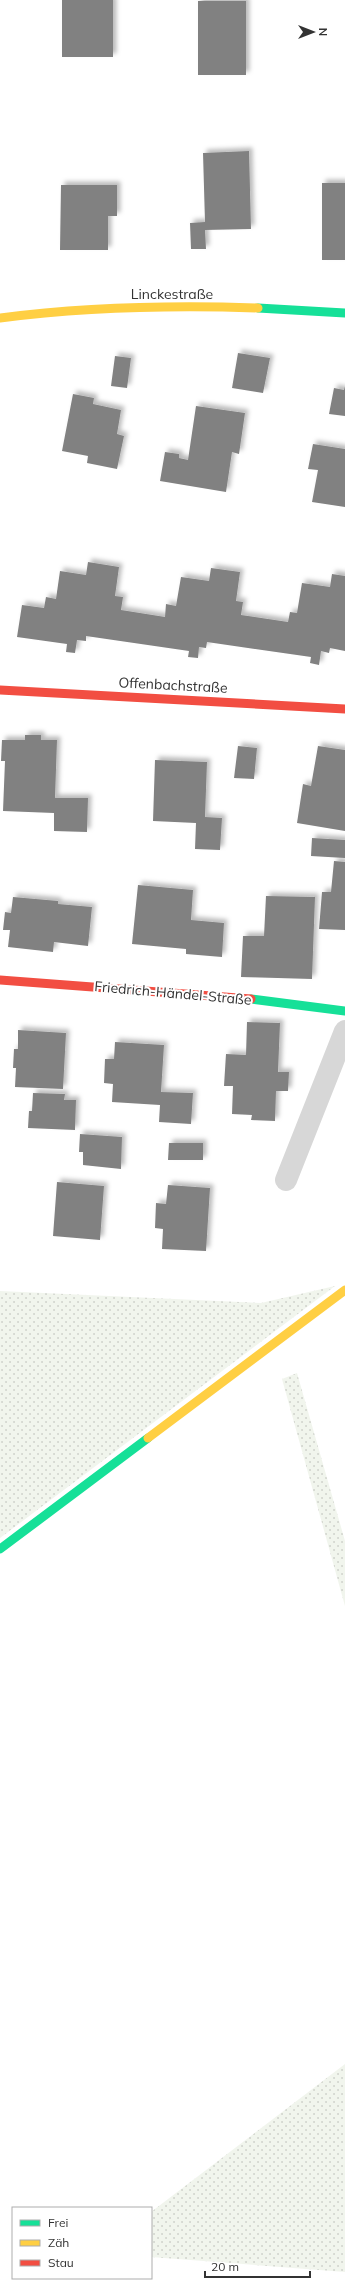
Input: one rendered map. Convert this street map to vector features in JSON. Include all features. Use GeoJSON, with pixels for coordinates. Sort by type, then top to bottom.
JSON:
{"type":"FeatureCollection","features":[{"type":"Feature","properties":{"kind":"street","name":"Linckestraße"},"geometry":{"type":"LineString","coordinates":[[0,318],[35,312],[163,306],[345,313]]}},
{"type":"Feature","properties":{"kind":"street","name":"Offenbachstraße"},"geometry":{"type":"LineString","coordinates":[[0,690],[345,709]]}},
{"type":"Feature","properties":{"kind":"street","name":"Friedrich-Händel-Straße"},"geometry":{"type":"LineString","coordinates":[[0,980],[233,997],[345,1012]]}},
{"type":"Feature","properties":{"kind":"street"},"geometry":{"type":"LineString","coordinates":[[286,1180],[345,1031]]}},
{"type":"Feature","properties":{"kind":"street"},"geometry":{"type":"LineString","coordinates":[[0,1549],[345,1290]]}},
{"type":"Feature","properties":{"kind":"shaded area"},"geometry":{"type":"Polygon","coordinates":[[[335,1286],[0,1538],[0,1291],[261,1303],[335,1286]]]}},
{"type":"Feature","properties":{"kind":"shaded area"},"geometry":{"type":"Polygon","coordinates":[[[297,1373],[345,1541],[345,1606],[282,1379],[297,1373]]]}},
{"type":"Feature","properties":{"kind":"shaded area"},"geometry":{"type":"Polygon","coordinates":[[[345,2064],[345,2272],[152,2257],[152,2211],[345,2064]]]}},
{"type":"Feature","properties":{"kind":"building"},"geometry":{"type":"Polygon","coordinates":[[[62,0],[113,0],[113,57],[62,57],[62,0]]]}},
{"type":"Feature","properties":{"kind":"building"},"geometry":{"type":"Polygon","coordinates":[[[198,1],[246,1],[246,75],[198,75],[198,1]]]}},
{"type":"Feature","properties":{"kind":"building"},"geometry":{"type":"Polygon","coordinates":[[[249,151],[251,229],[205,230],[206,249],[191,249],[190,223],[205,222],[203,153],[249,151]]]}},
{"type":"Feature","properties":{"kind":"building"},"geometry":{"type":"Polygon","coordinates":[[[322,183],[345,183],[345,260],[322,260],[322,183]]]}},
{"type":"Feature","properties":{"kind":"building"},"geometry":{"type":"Polygon","coordinates":[[[61,185],[117,185],[117,216],[108,216],[108,250],[60,250],[61,185]]]}},
{"type":"Feature","properties":{"kind":"building"},"geometry":{"type":"Polygon","coordinates":[[[238,353],[270,358],[263,393],[232,388],[238,353]]]}},
{"type":"Feature","properties":{"kind":"building"},"geometry":{"type":"Polygon","coordinates":[[[115,356],[131,358],[127,388],[111,386],[115,356]]]}},
{"type":"Feature","properties":{"kind":"building"},"geometry":{"type":"Polygon","coordinates":[[[345,386],[345,416],[329,414],[334,388],[344,390],[345,386]]]}},
{"type":"Feature","properties":{"kind":"building"},"geometry":{"type":"Polygon","coordinates":[[[73,394],[94,398],[93,404],[121,410],[117,434],[124,436],[117,469],[87,463],[88,456],[62,451],[73,394]]]}},
{"type":"Feature","properties":{"kind":"building"},"geometry":{"type":"Polygon","coordinates":[[[196,406],[245,413],[239,454],[232,452],[226,492],[160,481],[165,452],[179,454],[179,458],[188,460],[196,406]]]}},
{"type":"Feature","properties":{"kind":"building"},"geometry":{"type":"Polygon","coordinates":[[[313,444],[345,449],[345,507],[312,502],[318,470],[308,469],[313,444]]]}},
{"type":"Feature","properties":{"kind":"building"},"geometry":{"type":"Polygon","coordinates":[[[88,562],[119,567],[115,596],[123,597],[121,610],[165,617],[166,604],[176,606],[181,577],[209,581],[211,568],[240,572],[236,601],[243,602],[241,615],[288,622],[290,612],[297,613],[302,583],[330,587],[332,574],[345,576],[345,651],[330,648],[329,653],[321,651],[319,665],[310,663],[311,657],[207,642],[206,648],[199,647],[198,658],[188,657],[189,651],[86,636],[86,641],[77,640],[75,653],[66,652],[67,644],[17,637],[22,605],[44,608],[46,597],[56,599],[60,571],[86,575],[88,562]]]}},
{"type":"Feature","properties":{"kind":"building"},"geometry":{"type":"Polygon","coordinates":[[[25,735],[41,735],[41,740],[57,740],[55,798],[88,798],[87,832],[54,831],[54,813],[3,811],[5,761],[1,761],[2,740],[25,740],[25,735]]]}},
{"type":"Feature","properties":{"kind":"building"},"geometry":{"type":"Polygon","coordinates":[[[238,746],[257,748],[254,779],[234,778],[238,746]]]}},
{"type":"Feature","properties":{"kind":"building"},"geometry":{"type":"Polygon","coordinates":[[[318,746],[345,750],[345,831],[297,823],[303,784],[311,786],[318,746]]]}},
{"type":"Feature","properties":{"kind":"building"},"geometry":{"type":"Polygon","coordinates":[[[155,760],[207,762],[205,817],[222,818],[220,850],[195,849],[196,823],[153,821],[155,760]]]}},
{"type":"Feature","properties":{"kind":"building"},"geometry":{"type":"Polygon","coordinates":[[[312,838],[345,840],[345,858],[311,856],[312,838]]]}},
{"type":"Feature","properties":{"kind":"building"},"geometry":{"type":"Polygon","coordinates":[[[334,861],[345,862],[345,930],[319,929],[322,892],[331,892],[334,861]]]}},
{"type":"Feature","properties":{"kind":"building"},"geometry":{"type":"Polygon","coordinates":[[[138,885],[193,890],[191,920],[224,923],[222,957],[186,954],[186,949],[132,944],[138,885]]]}},
{"type":"Feature","properties":{"kind":"building"},"geometry":{"type":"Polygon","coordinates":[[[266,896],[315,897],[312,979],[241,977],[243,936],[264,936],[266,896]]]}},
{"type":"Feature","properties":{"kind":"building"},"geometry":{"type":"Polygon","coordinates":[[[13,897],[58,901],[58,904],[92,907],[88,946],[54,942],[53,952],[8,947],[10,930],[3,930],[5,912],[11,913],[13,897]]]}},
{"type":"Feature","properties":{"kind":"building"},"geometry":{"type":"Polygon","coordinates":[[[247,1022],[280,1023],[278,1072],[289,1072],[288,1091],[276,1091],[275,1121],[251,1120],[252,1115],[232,1114],[233,1086],[224,1086],[226,1054],[246,1055],[247,1022]]]}},
{"type":"Feature","properties":{"kind":"building"},"geometry":{"type":"Polygon","coordinates":[[[18,1030],[66,1033],[63,1089],[15,1087],[16,1068],[13,1068],[14,1049],[18,1049],[18,1030]]]}},
{"type":"Feature","properties":{"kind":"building"},"geometry":{"type":"Polygon","coordinates":[[[115,1042],[164,1045],[161,1092],[193,1093],[191,1124],[159,1122],[160,1105],[112,1102],[113,1084],[104,1083],[105,1059],[114,1059],[115,1042]]]}},
{"type":"Feature","properties":{"kind":"building"},"geometry":{"type":"Polygon","coordinates":[[[33,1093],[65,1094],[64,1100],[76,1100],[75,1130],[28,1128],[29,1111],[32,1111],[33,1093]]]}},
{"type":"Feature","properties":{"kind":"building"},"geometry":{"type":"Polygon","coordinates":[[[80,1134],[122,1137],[121,1169],[83,1165],[83,1152],[79,1152],[80,1134]]]}},
{"type":"Feature","properties":{"kind":"building"},"geometry":{"type":"Polygon","coordinates":[[[169,1143],[203,1143],[203,1160],[168,1160],[169,1143]]]}},
{"type":"Feature","properties":{"kind":"building"},"geometry":{"type":"Polygon","coordinates":[[[57,1182],[104,1186],[100,1240],[53,1236],[57,1182]]]}},
{"type":"Feature","properties":{"kind":"building"},"geometry":{"type":"Polygon","coordinates":[[[168,1185],[210,1188],[206,1251],[162,1249],[163,1229],[155,1228],[156,1203],[166,1204],[168,1185]]]}},
{"type":"Feature","properties":{"kind":"traffic: fast"},"geometry":{"type":"LineString","coordinates":[[258,308],[345,313]]}},
{"type":"Feature","properties":{"kind":"traffic: fast"},"geometry":{"type":"LineString","coordinates":[[251,999],[345,1011]]}},
{"type":"Feature","properties":{"kind":"traffic: fast"},"geometry":{"type":"LineString","coordinates":[[0,1549],[148,1438]]}},
{"type":"Feature","properties":{"kind":"traffic: slow"},"geometry":{"type":"LineString","coordinates":[[0,318],[96,309],[161,307],[258,308]]}},
{"type":"Feature","properties":{"kind":"traffic: slow"},"geometry":{"type":"LineString","coordinates":[[148,1438],[345,1290]]}},
{"type":"Feature","properties":{"kind":"traffic: jam"},"geometry":{"type":"LineString","coordinates":[[0,690],[345,709]]}},
{"type":"Feature","properties":{"kind":"traffic: jam"},"geometry":{"type":"LineString","coordinates":[[0,980],[251,999]]}}]}
